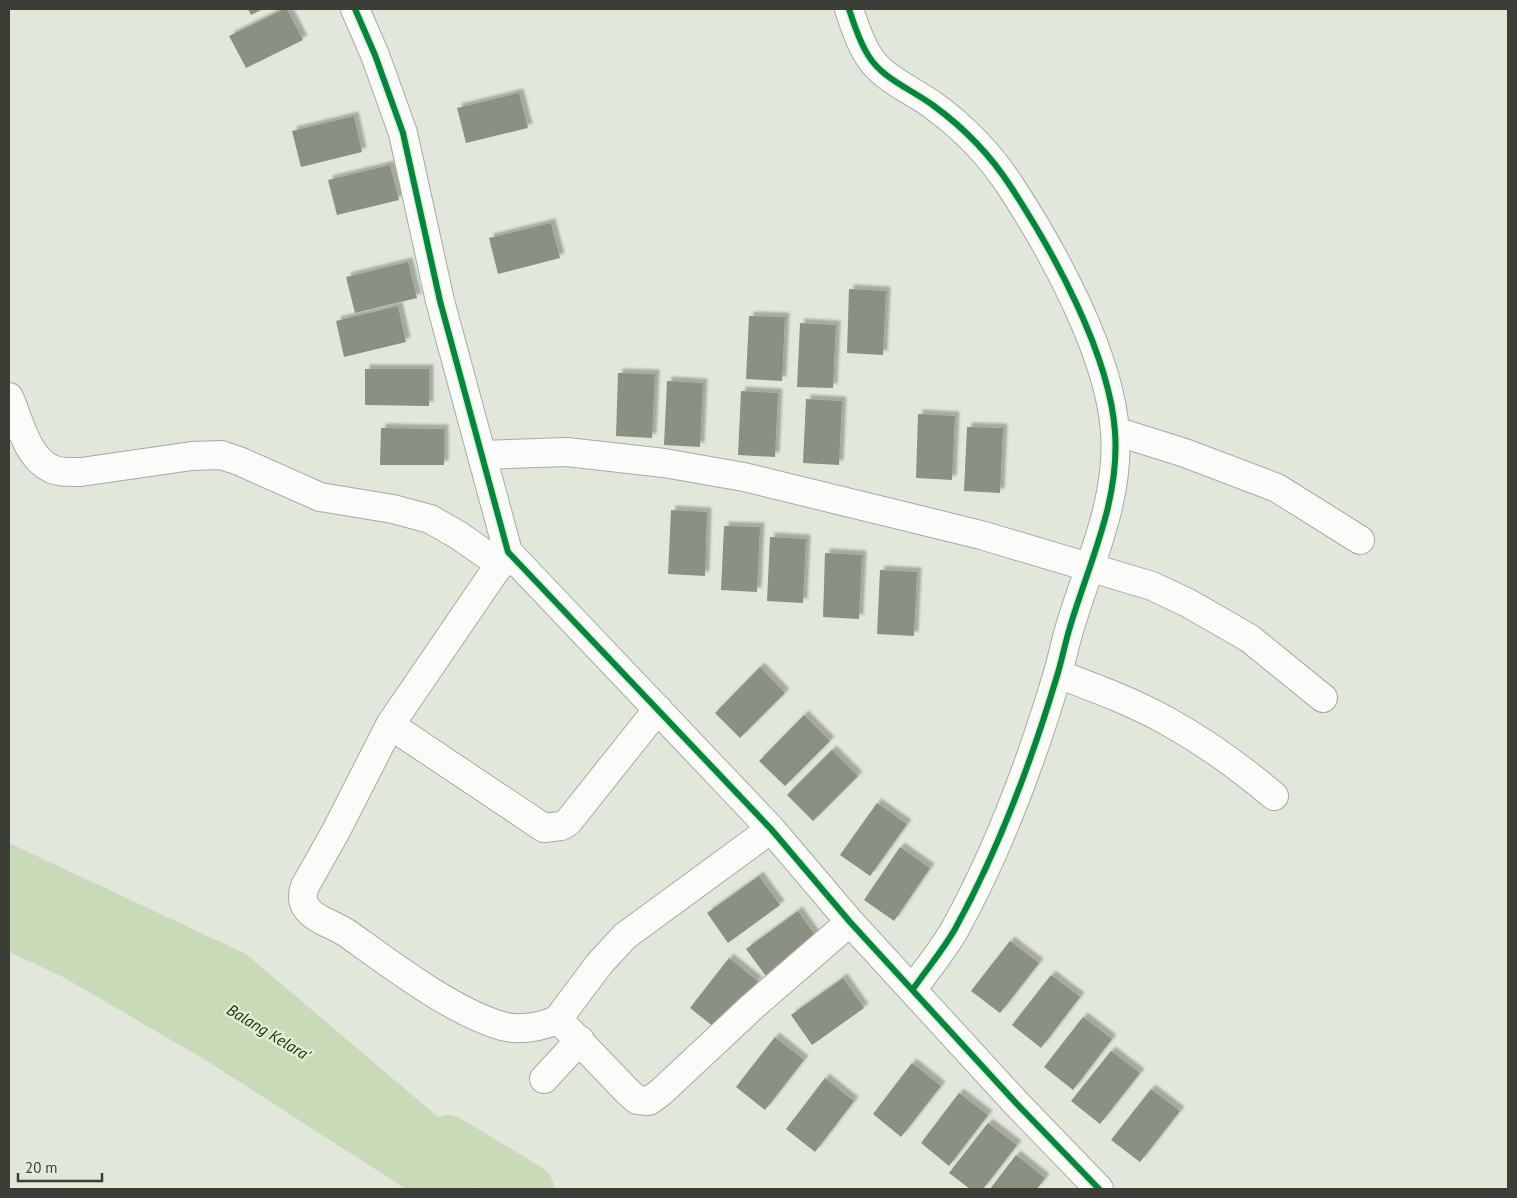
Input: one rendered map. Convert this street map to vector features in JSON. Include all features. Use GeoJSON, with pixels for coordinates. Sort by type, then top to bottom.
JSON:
{"type":"FeatureCollection","features":[{"type":"Feature","properties":{"kind":"street"},"geometry":{"type":"LineString","coordinates":[[355,9],[375,54],[403,133],[440,301],[483,455],[504,558],[390,725],[336,831],[305,886],[302,895],[304,905],[312,914],[345,932],[436,994],[503,1027],[526,1028],[550,1023],[558,1019],[600,963],[625,936],[771,829]]}},
{"type":"Feature","properties":{"kind":"street"},"geometry":{"type":"LineString","coordinates":[[849,9],[869,57],[892,79],[935,106],[970,137],[993,160],[1010,186],[1044,242],[1086,327],[1105,378],[1115,432],[1114,474],[1105,523],[1070,626],[1058,674],[1016,800],[991,858],[954,932],[913,989]]}},
{"type":"Feature","properties":{"kind":"street"},"geometry":{"type":"LineString","coordinates":[[9,397],[36,456],[50,468],[64,472],[81,472],[192,456],[221,455],[239,461],[320,497],[393,508],[430,519],[504,558],[658,710],[771,829],[850,922],[1016,1104],[1099,1189]]}},
{"type":"Feature","properties":{"kind":"street"},"geometry":{"type":"LineString","coordinates":[[1115,432],[1186,453],[1277,488],[1360,540]]}},
{"type":"Feature","properties":{"kind":"street"},"geometry":{"type":"LineString","coordinates":[[483,455],[567,452],[664,463],[744,477],[981,535],[1152,586],[1214,616],[1249,638],[1323,698]]}},
{"type":"Feature","properties":{"kind":"street"},"geometry":{"type":"LineString","coordinates":[[1058,674],[1122,699],[1168,721],[1245,772],[1274,796]]}},
{"type":"Feature","properties":{"kind":"street"},"geometry":{"type":"LineString","coordinates":[[390,725],[544,828],[553,828],[568,822],[658,710]]}},
{"type":"Feature","properties":{"kind":"street"},"geometry":{"type":"LineString","coordinates":[[558,1019],[628,1092],[637,1100],[649,1101],[804,960],[850,922]]}},
{"type":"Feature","properties":{"kind":"street"},"geometry":{"type":"LineString","coordinates":[[544,1080],[580,1040]]}},
{"type":"Feature","properties":{"kind":"water"},"geometry":{"type":"Polygon","coordinates":[[[9,843],[246,954],[523,1189],[406,1189],[207,1061],[63,977],[9,952],[9,843]]]}},
{"type":"Feature","properties":{"kind":"building"},"geometry":{"type":"Polygon","coordinates":[[[248,9],[263,9],[251,15],[248,9]]]}},
{"type":"Feature","properties":{"kind":"building"},"geometry":{"type":"Polygon","coordinates":[[[287,9],[303,40],[246,68],[229,36],[287,9]]]}},
{"type":"Feature","properties":{"kind":"building"},"geometry":{"type":"Polygon","coordinates":[[[519,93],[528,128],[466,143],[457,108],[519,93]]]}},
{"type":"Feature","properties":{"kind":"building"},"geometry":{"type":"Polygon","coordinates":[[[354,116],[362,152],[301,167],[292,131],[354,116]]]}},
{"type":"Feature","properties":{"kind":"building"},"geometry":{"type":"Polygon","coordinates":[[[390,165],[399,200],[337,215],[328,180],[390,165]]]}},
{"type":"Feature","properties":{"kind":"building"},"geometry":{"type":"Polygon","coordinates":[[[551,223],[560,258],[498,274],[489,238],[551,223]]]}},
{"type":"Feature","properties":{"kind":"building"},"geometry":{"type":"Polygon","coordinates":[[[408,262],[417,298],[355,313],[346,277],[408,262]]]}},
{"type":"Feature","properties":{"kind":"building"},"geometry":{"type":"Polygon","coordinates":[[[849,289],[886,291],[883,355],[847,353],[849,289]]]}},
{"type":"Feature","properties":{"kind":"building"},"geometry":{"type":"Polygon","coordinates":[[[398,306],[406,342],[344,357],[336,321],[398,306]]]}},
{"type":"Feature","properties":{"kind":"building"},"geometry":{"type":"Polygon","coordinates":[[[749,316],[785,317],[782,381],[746,379],[749,316]]]}},
{"type":"Feature","properties":{"kind":"building"},"geometry":{"type":"Polygon","coordinates":[[[800,323],[836,325],[833,388],[797,387],[800,323]]]}},
{"type":"Feature","properties":{"kind":"building"},"geometry":{"type":"Polygon","coordinates":[[[365,369],[429,369],[429,406],[365,405],[365,369]]]}},
{"type":"Feature","properties":{"kind":"building"},"geometry":{"type":"Polygon","coordinates":[[[618,373],[655,374],[652,438],[616,436],[618,373]]]}},
{"type":"Feature","properties":{"kind":"building"},"geometry":{"type":"Polygon","coordinates":[[[667,381],[703,383],[700,447],[664,445],[667,381]]]}},
{"type":"Feature","properties":{"kind":"building"},"geometry":{"type":"Polygon","coordinates":[[[741,391],[778,393],[775,457],[738,455],[741,391]]]}},
{"type":"Feature","properties":{"kind":"building"},"geometry":{"type":"Polygon","coordinates":[[[806,399],[842,401],[839,465],[803,463],[806,399]]]}},
{"type":"Feature","properties":{"kind":"building"},"geometry":{"type":"Polygon","coordinates":[[[918,414],[955,416],[952,480],[916,478],[918,414]]]}},
{"type":"Feature","properties":{"kind":"building"},"geometry":{"type":"Polygon","coordinates":[[[967,427],[1003,428],[1000,493],[964,491],[967,427]]]}},
{"type":"Feature","properties":{"kind":"building"},"geometry":{"type":"Polygon","coordinates":[[[381,428],[444,429],[444,465],[380,465],[381,428]]]}},
{"type":"Feature","properties":{"kind":"building"},"geometry":{"type":"Polygon","coordinates":[[[671,510],[707,512],[705,576],[668,574],[671,510]]]}},
{"type":"Feature","properties":{"kind":"building"},"geometry":{"type":"Polygon","coordinates":[[[724,526],[760,527],[757,592],[721,590],[724,526]]]}},
{"type":"Feature","properties":{"kind":"building"},"geometry":{"type":"Polygon","coordinates":[[[770,537],[806,539],[803,603],[767,601],[770,537]]]}},
{"type":"Feature","properties":{"kind":"building"},"geometry":{"type":"Polygon","coordinates":[[[825,553],[862,555],[859,619],[823,617],[825,553]]]}},
{"type":"Feature","properties":{"kind":"building"},"geometry":{"type":"Polygon","coordinates":[[[880,570],[917,572],[914,636],[877,634],[880,570]]]}},
{"type":"Feature","properties":{"kind":"building"},"geometry":{"type":"Polygon","coordinates":[[[760,667],[785,693],[740,738],[715,713],[760,667]]]}},
{"type":"Feature","properties":{"kind":"building"},"geometry":{"type":"Polygon","coordinates":[[[804,715],[830,741],[785,786],[759,761],[804,715]]]}},
{"type":"Feature","properties":{"kind":"building"},"geometry":{"type":"Polygon","coordinates":[[[832,750],[858,776],[813,821],[787,795],[832,750]]]}},
{"type":"Feature","properties":{"kind":"building"},"geometry":{"type":"Polygon","coordinates":[[[877,803],[907,824],[870,876],[840,855],[877,803]]]}},
{"type":"Feature","properties":{"kind":"building"},"geometry":{"type":"Polygon","coordinates":[[[900,847],[930,868],[894,921],[864,900],[900,847]]]}},
{"type":"Feature","properties":{"kind":"building"},"geometry":{"type":"Polygon","coordinates":[[[759,876],[780,905],[728,943],[707,913],[759,876]]]}},
{"type":"Feature","properties":{"kind":"building"},"geometry":{"type":"Polygon","coordinates":[[[798,911],[819,941],[768,979],[746,949],[798,911]]]}},
{"type":"Feature","properties":{"kind":"building"},"geometry":{"type":"Polygon","coordinates":[[[1010,941],[1039,963],[1000,1013],[971,991],[1010,941]]]}},
{"type":"Feature","properties":{"kind":"building"},"geometry":{"type":"Polygon","coordinates":[[[729,958],[758,981],[719,1031],[690,1008],[729,958]]]}},
{"type":"Feature","properties":{"kind":"building"},"geometry":{"type":"Polygon","coordinates":[[[1051,975],[1080,997],[1041,1048],[1012,1025],[1051,975]]]}},
{"type":"Feature","properties":{"kind":"building"},"geometry":{"type":"Polygon","coordinates":[[[843,978],[864,1008],[812,1045],[791,1015],[843,978]]]}},
{"type":"Feature","properties":{"kind":"building"},"geometry":{"type":"Polygon","coordinates":[[[1083,1017],[1112,1039],[1073,1090],[1044,1067],[1083,1017]]]}},
{"type":"Feature","properties":{"kind":"building"},"geometry":{"type":"Polygon","coordinates":[[[775,1037],[804,1060],[765,1110],[736,1087],[775,1037]]]}},
{"type":"Feature","properties":{"kind":"building"},"geometry":{"type":"Polygon","coordinates":[[[1111,1051],[1140,1073],[1100,1124],[1071,1101],[1111,1051]]]}},
{"type":"Feature","properties":{"kind":"building"},"geometry":{"type":"Polygon","coordinates":[[[912,1063],[941,1086],[901,1137],[873,1114],[912,1063]]]}},
{"type":"Feature","properties":{"kind":"building"},"geometry":{"type":"Polygon","coordinates":[[[825,1078],[854,1101],[815,1152],[786,1129],[825,1078]]]}},
{"type":"Feature","properties":{"kind":"building"},"geometry":{"type":"Polygon","coordinates":[[[1151,1089],[1180,1111],[1140,1162],[1111,1140],[1151,1089]]]}},
{"type":"Feature","properties":{"kind":"building"},"geometry":{"type":"Polygon","coordinates":[[[959,1093],[988,1115],[949,1166],[921,1143],[959,1093]]]}},
{"type":"Feature","properties":{"kind":"building"},"geometry":{"type":"Polygon","coordinates":[[[988,1123],[1017,1145],[983,1189],[970,1189],[949,1173],[988,1123]]]}},
{"type":"Feature","properties":{"kind":"building"},"geometry":{"type":"Polygon","coordinates":[[[1016,1155],[1045,1178],[1037,1189],[990,1189],[1016,1155]]]}},
{"type":"Feature","properties":{"kind":"waterway","name":"Balang Kelara'"},"geometry":{"type":"LineString","coordinates":[[448,1140],[529,1189]]}},
{"type":"Feature","properties":{"kind":"cycle path"},"geometry":{"type":"LineString","coordinates":[[355,9],[375,55],[403,133],[440,301],[508,552],[771,829],[850,922],[1016,1103],[1099,1189]]}},
{"type":"Feature","properties":{"kind":"cycle path"},"geometry":{"type":"LineString","coordinates":[[849,9],[862,44],[881,71],[898,84],[926,100],[956,124],[995,164],[1011,187],[1044,241],[1077,305],[1103,370],[1111,402],[1115,432],[1113,483],[1102,531],[1070,627],[1047,709],[1025,773],[1000,837],[971,899],[950,937],[913,989]]}}]}
